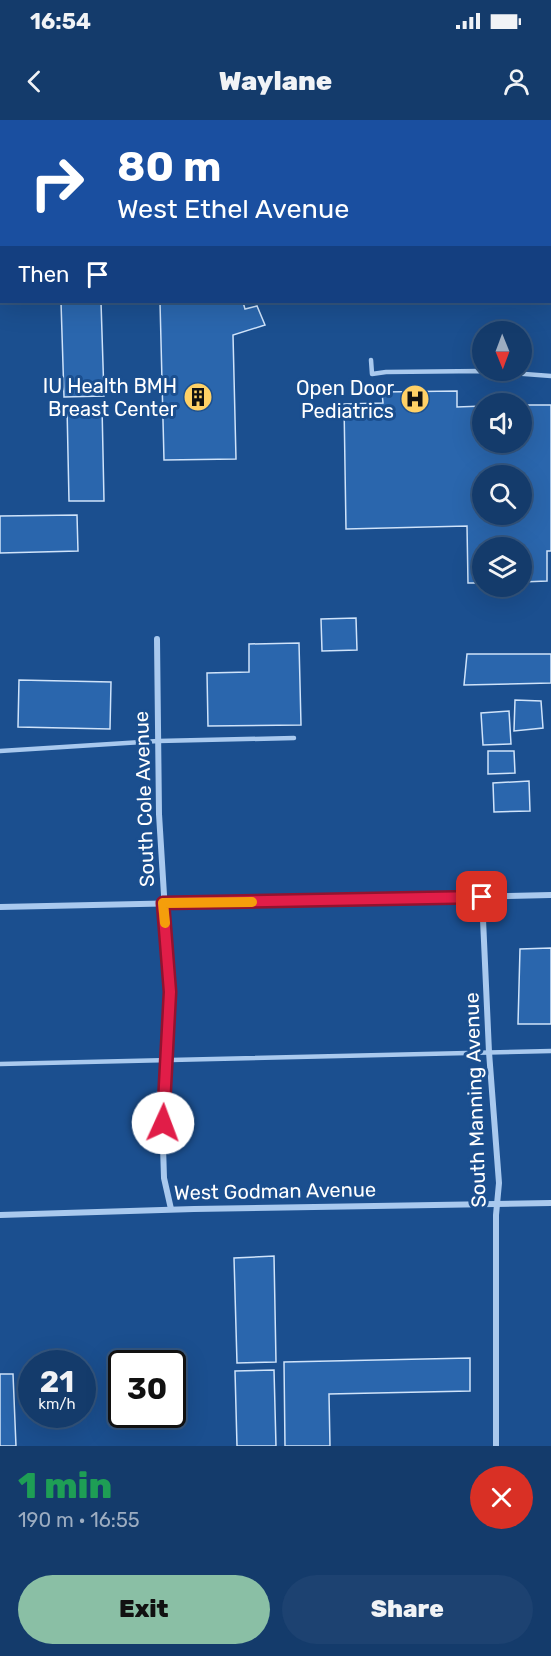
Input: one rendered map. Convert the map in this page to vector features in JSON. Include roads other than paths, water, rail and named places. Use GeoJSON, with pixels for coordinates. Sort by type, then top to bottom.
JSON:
{"type":"FeatureCollection","features":[{"type":"Feature","properties":{"kind":"street","name":"South Cole Avenue"},"geometry":{"type":"LineString","coordinates":[[157,639],[159,814],[170,992],[163,1146],[164,1178],[171,1209]]}},
{"type":"Feature","properties":{"kind":"street"},"geometry":{"type":"LineString","coordinates":[[0,907],[551,895]]}},
{"type":"Feature","properties":{"kind":"street","name":"South Manning Avenue"},"geometry":{"type":"LineString","coordinates":[[482,897],[489,1052],[499,1183],[496,1446]]}},
{"type":"Feature","properties":{"kind":"street","name":"West Godman Avenue"},"geometry":{"type":"LineString","coordinates":[[0,1215],[171,1209],[551,1203]]}},
{"type":"Feature","properties":{"kind":"lane"},"geometry":{"type":"LineString","coordinates":[[370,360],[372,374],[471,371],[551,376]]}},
{"type":"Feature","properties":{"kind":"lane"},"geometry":{"type":"LineString","coordinates":[[0,751],[158,741],[294,738]]}},
{"type":"Feature","properties":{"kind":"lane"},"geometry":{"type":"LineString","coordinates":[[0,1064],[551,1051]]}},
{"type":"Feature","properties":{"kind":"place","name":"IU Health BMH Breast Center"},"geometry":{"type":"Point","coordinates":[198,397]}},
{"type":"Feature","properties":{"kind":"place","name":"Open Door Pediatrics"},"geometry":{"type":"Point","coordinates":[415,399]}}]}
